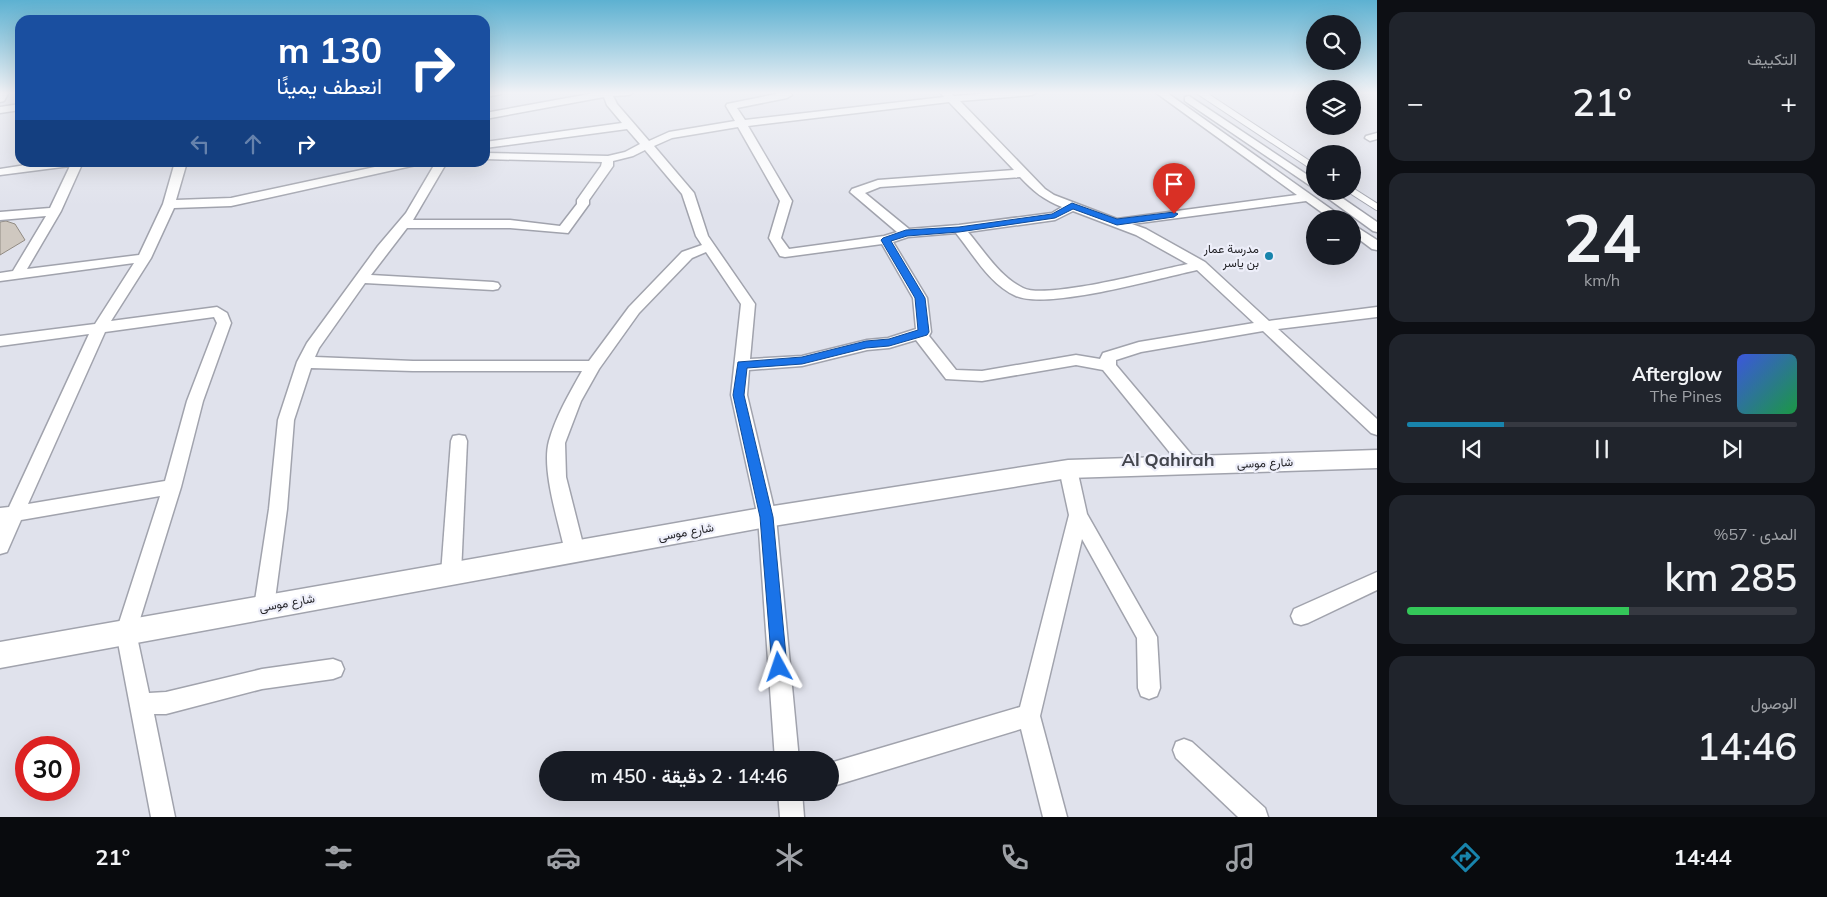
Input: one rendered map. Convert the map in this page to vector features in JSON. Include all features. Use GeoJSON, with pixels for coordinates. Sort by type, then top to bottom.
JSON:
{"type":"FeatureCollection","features":[{"type":"Feature","properties":{"kind":"street"},"geometry":{"type":"LineString","coordinates":[[490,144],[592,130]]}},
{"type":"Feature","properties":{"kind":"street"},"geometry":{"type":"LineString","coordinates":[[634,130],[688,193],[702,236],[748,304],[739,395],[767,517],[786,751]]}},
{"type":"Feature","properties":{"kind":"street"},"geometry":{"type":"LineString","coordinates":[[490,156],[608,160],[629,154],[669,135],[701,130]]}},
{"type":"Feature","properties":{"kind":"street"},"geometry":{"type":"LineString","coordinates":[[746,130],[786,200],[774,238],[785,253],[886,240],[906,233],[959,229],[1055,216],[1072,206]]}},
{"type":"Feature","properties":{"kind":"street"},"geometry":{"type":"LineString","coordinates":[[982,130],[1041,192],[1050,198],[1142,232],[1200,265],[1377,429]]}},
{"type":"Feature","properties":{"kind":"street"},"geometry":{"type":"LineString","coordinates":[[1214,130],[1306,196]]}},
{"type":"Feature","properties":{"kind":"street"},"geometry":{"type":"LineString","coordinates":[[1235,130],[1306,179]]}},
{"type":"Feature","properties":{"kind":"street"},"geometry":{"type":"LineString","coordinates":[[404,224],[510,224],[563,230],[583,204],[582,200],[607,166],[608,160]]}},
{"type":"Feature","properties":{"kind":"street"},"geometry":{"type":"LineString","coordinates":[[0,172],[37,167]]}},
{"type":"Feature","properties":{"kind":"street"},"geometry":{"type":"LineString","coordinates":[[17,274],[55,211],[76,167]]}},
{"type":"Feature","properties":{"kind":"street"},"geometry":{"type":"LineString","coordinates":[[0,546],[8,514],[99,328],[144,258],[169,204],[180,167]]}},
{"type":"Feature","properties":{"kind":"street"},"geometry":{"type":"LineString","coordinates":[[169,204],[232,202],[393,167]]}},
{"type":"Feature","properties":{"kind":"street"},"geometry":{"type":"LineString","coordinates":[[264,608],[278,509],[286,420],[297,382],[312,347],[404,224],[439,167]]}},
{"type":"Feature","properties":{"kind":"street"},"geometry":{"type":"LineString","coordinates":[[906,233],[856,192],[878,184],[1023,173]]}},
{"type":"Feature","properties":{"kind":"street"},"geometry":{"type":"LineString","coordinates":[[1117,222],[1306,197]]}},
{"type":"Feature","properties":{"kind":"street"},"geometry":{"type":"LineString","coordinates":[[1312,200],[1326,210]]}},
{"type":"Feature","properties":{"kind":"street"},"geometry":{"type":"LineString","coordinates":[[1337,200],[1377,228]]}},
{"type":"Feature","properties":{"kind":"street"},"geometry":{"type":"LineString","coordinates":[[0,216],[55,211]]}},
{"type":"Feature","properties":{"kind":"street"},"geometry":{"type":"LineString","coordinates":[[959,229],[1002,282],[1022,293],[1039,296],[1071,293],[1200,265]]}},
{"type":"Feature","properties":{"kind":"street"},"geometry":{"type":"LineString","coordinates":[[1361,234],[1377,246]]}},
{"type":"Feature","properties":{"kind":"street"},"geometry":{"type":"LineString","coordinates":[[742,365],[802,361],[866,345],[889,343],[924,332],[920,298],[886,240]]}},
{"type":"Feature","properties":{"kind":"street"},"geometry":{"type":"LineString","coordinates":[[575,552],[557,477],[557,443],[573,401],[593,366],[634,310],[688,255],[709,247]]}},
{"type":"Feature","properties":{"kind":"street"},"geometry":{"type":"LineString","coordinates":[[0,277],[144,258]]}},
{"type":"Feature","properties":{"kind":"street"},"geometry":{"type":"LineString","coordinates":[[361,279],[493,286]]}},
{"type":"Feature","properties":{"kind":"street"},"geometry":{"type":"LineString","coordinates":[[0,342],[217,312],[222,316],[224,323],[195,401],[172,487],[126,632],[163,817]]}},
{"type":"Feature","properties":{"kind":"street"},"geometry":{"type":"LineString","coordinates":[[1190,465],[1108,366],[1108,357],[1139,347],[1266,326],[1377,312]]}},
{"type":"Feature","properties":{"kind":"street"},"geometry":{"type":"LineString","coordinates":[[919,333],[952,375],[982,376],[1076,360],[1108,366]]}},
{"type":"Feature","properties":{"kind":"street"},"geometry":{"type":"LineString","coordinates":[[305,362],[413,366],[593,366]]}},
{"type":"Feature","properties":{"kind":"street"},"geometry":{"type":"LineString","coordinates":[[451,574],[459,441]]}},
{"type":"Feature","properties":{"kind":"street","name":"شارع موسى"},"geometry":{"type":"LineString","coordinates":[[0,655],[767,517],[1068,469],[1377,459]]}},
{"type":"Feature","properties":{"kind":"street"},"geometry":{"type":"LineString","coordinates":[[1068,469],[1078,515],[1147,637],[1149,688]]}},
{"type":"Feature","properties":{"kind":"street"},"geometry":{"type":"LineString","coordinates":[[8,514],[172,487]]}},
{"type":"Feature","properties":{"kind":"street"},"geometry":{"type":"LineString","coordinates":[[1055,817],[1028,716],[1078,515]]}},
{"type":"Feature","properties":{"kind":"street"},"geometry":{"type":"LineString","coordinates":[[1301,616],[1377,581]]}},
{"type":"Feature","properties":{"kind":"street"},"geometry":{"type":"LineString","coordinates":[[140,704],[166,703],[262,678],[333,669]]}},
{"type":"Feature","properties":{"kind":"street"},"geometry":{"type":"LineString","coordinates":[[839,772],[1028,716]]}},
{"type":"Feature","properties":{"kind":"street"},"geometry":{"type":"LineString","coordinates":[[1184,750],[1256,817]]}},
{"type":"Feature","properties":{"kind":"street"},"geometry":{"type":"LineString","coordinates":[[791,801],[792,817]]}},
{"type":"Feature","properties":{"kind":"lane"},"geometry":{"type":"LineString","coordinates":[[1258,130],[1306,162]]}},
{"type":"Feature","properties":{"kind":"lane"},"geometry":{"type":"LineString","coordinates":[[1361,197],[1377,207]]}},
{"type":"Feature","properties":{"kind":"building"},"geometry":{"type":"Polygon","coordinates":[[[6,221],[15,224],[25,240],[0,255],[0,222],[6,221]]]}},
{"type":"Feature","properties":{"kind":"place","name":"مدرسة عمار بن ياسر"},"geometry":{"type":"Point","coordinates":[1269,256]}},
{"type":"Feature","properties":{"kind":"district","name":"Al Qahirah"},"geometry":{"type":"Point","coordinates":[1168,460]}},
{"type":"Feature","properties":{"kind":"route"},"geometry":{"type":"LineString","coordinates":[[779,667],[767,517],[739,395],[742,365],[802,361],[866,345],[889,343],[924,332],[920,298],[886,240],[906,233],[959,229],[1055,216],[1072,206],[1117,222],[1174,214]]}}]}
